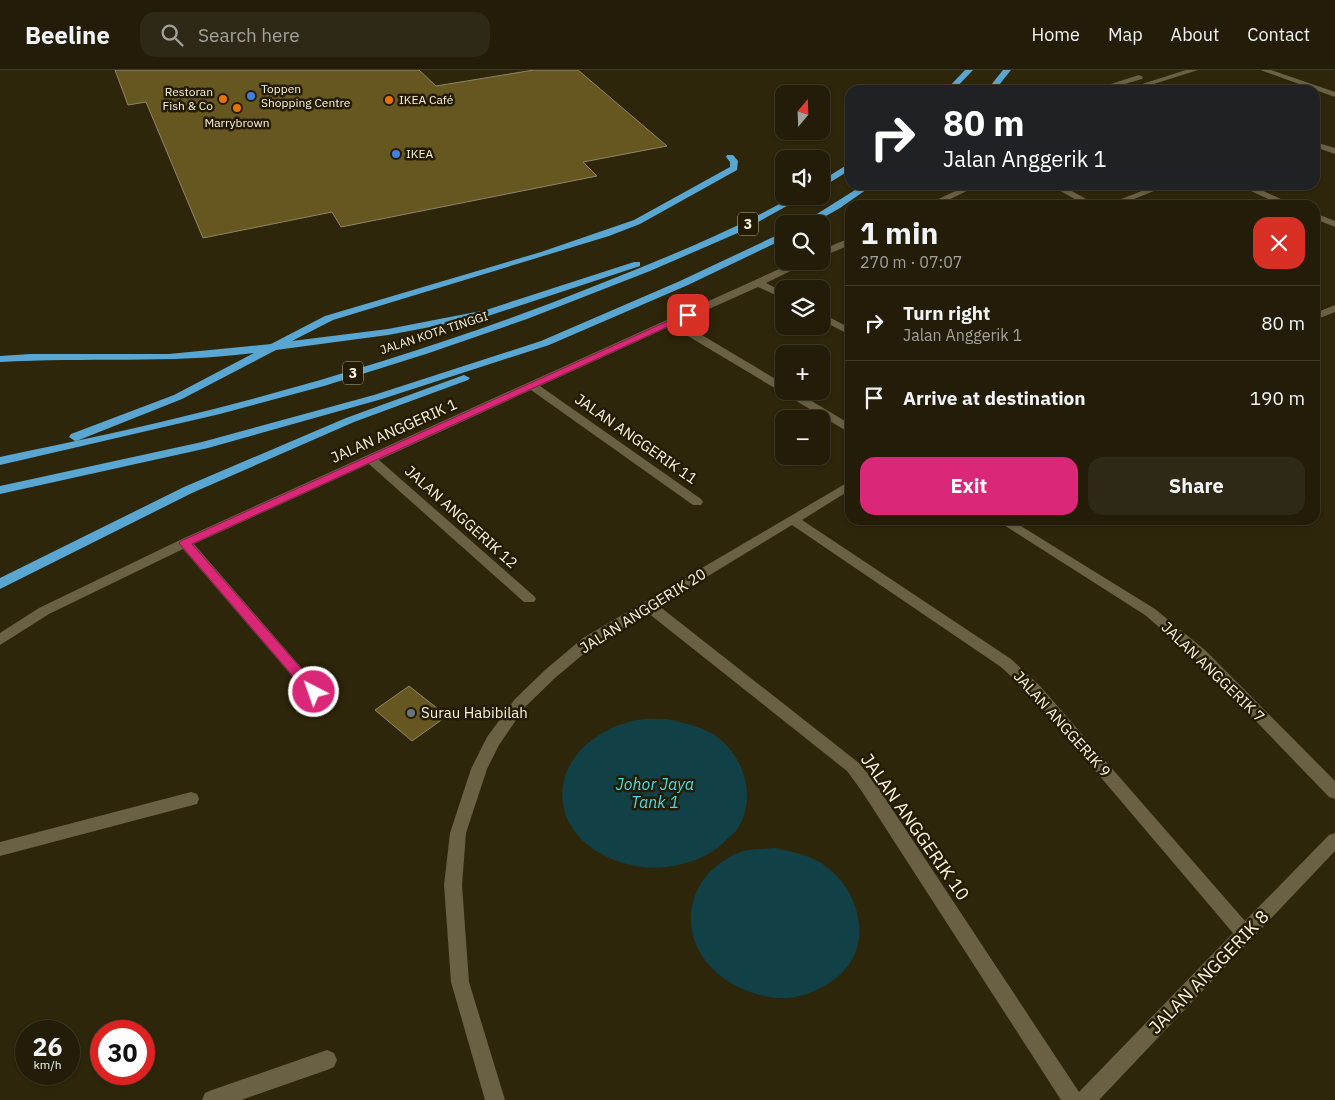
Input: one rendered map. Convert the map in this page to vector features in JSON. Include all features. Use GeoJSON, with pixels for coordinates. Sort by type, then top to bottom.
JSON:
{"type":"FeatureCollection","features":[{"type":"Feature","properties":{"kind":"highway"},"geometry":{"type":"LineString","coordinates":[[955,85],[969,70]]}},
{"type":"Feature","properties":{"kind":"highway"},"geometry":{"type":"LineString","coordinates":[[995,85],[1007,70]]}},
{"type":"Feature","properties":{"kind":"highway"},"geometry":{"type":"LineString","coordinates":[[32,454],[178,397],[329,318],[553,251],[637,222],[734,168],[734,161],[730,157]]}},
{"type":"Feature","properties":{"kind":"highway"},"geometry":{"type":"LineString","coordinates":[[830,178],[845,169]]}},
{"type":"Feature","properties":{"kind":"highway"},"geometry":{"type":"LineString","coordinates":[[846,200],[861,190]]}},
{"type":"Feature","properties":{"kind":"highway"},"geometry":{"type":"LineString","coordinates":[[821,215],[845,201]]}},
{"type":"Feature","properties":{"kind":"highway","name":"JALAN KOTA TINGGI"},"geometry":{"type":"LineString","coordinates":[[0,461],[215,412],[312,386],[428,351],[556,306],[694,249],[784,205]]}},
{"type":"Feature","properties":{"kind":"highway","name":"3"},"geometry":{"type":"LineString","coordinates":[[0,490],[213,442],[378,397],[545,342],[684,283],[775,239]]}},
{"type":"Feature","properties":{"kind":"highway"},"geometry":{"type":"LineString","coordinates":[[0,359],[30,357],[169,357],[244,351],[388,332],[488,313],[645,261],[694,249]]}},
{"type":"Feature","properties":{"kind":"highway"},"geometry":{"type":"LineString","coordinates":[[0,584],[188,490],[350,420],[468,377],[545,342]]}},
{"type":"Feature","properties":{"kind":"highway"},"geometry":{"type":"LineString","coordinates":[[0,352],[30,357]]}},
{"type":"Feature","properties":{"kind":"highway"},"geometry":{"type":"LineString","coordinates":[[0,575],[75,545]]}},
{"type":"Feature","properties":{"kind":"street"},"geometry":{"type":"LineString","coordinates":[[1143,85],[1194,70]]}},
{"type":"Feature","properties":{"kind":"street"},"geometry":{"type":"LineString","coordinates":[[1264,70],[1307,85]]}},
{"type":"Feature","properties":{"kind":"street"},"geometry":{"type":"LineString","coordinates":[[1113,85],[1143,76]]}},
{"type":"Feature","properties":{"kind":"street"},"geometry":{"type":"LineString","coordinates":[[1150,83],[1154,85]]}},
{"type":"Feature","properties":{"kind":"street"},"geometry":{"type":"LineString","coordinates":[[1320,90],[1335,95]]}},
{"type":"Feature","properties":{"kind":"street"},"geometry":{"type":"LineString","coordinates":[[1320,146],[1335,152]]}},
{"type":"Feature","properties":{"kind":"street"},"geometry":{"type":"LineString","coordinates":[[942,200],[964,190]]}},
{"type":"Feature","properties":{"kind":"street"},"geometry":{"type":"LineString","coordinates":[[1064,190],[1082,200]]}},
{"type":"Feature","properties":{"kind":"street"},"geometry":{"type":"LineString","coordinates":[[1124,200],[1152,190]]}},
{"type":"Feature","properties":{"kind":"street"},"geometry":{"type":"LineString","coordinates":[[1254,190],[1277,200]]}},
{"type":"Feature","properties":{"kind":"street"},"geometry":{"type":"LineString","coordinates":[[1320,218],[1335,224]]}},
{"type":"Feature","properties":{"kind":"street"},"geometry":{"type":"LineString","coordinates":[[830,251],[845,247]]}},
{"type":"Feature","properties":{"kind":"street","name":"JALAN ANGGERIK 1"},"geometry":{"type":"LineString","coordinates":[[0,640],[44,612],[185,543],[786,270]]}},
{"type":"Feature","properties":{"kind":"street"},"geometry":{"type":"LineString","coordinates":[[758,283],[775,292]]}},
{"type":"Feature","properties":{"kind":"street"},"geometry":{"type":"LineString","coordinates":[[1320,315],[1335,308]]}},
{"type":"Feature","properties":{"kind":"street"},"geometry":{"type":"LineString","coordinates":[[830,321],[845,329]]}},
{"type":"Feature","properties":{"kind":"street"},"geometry":{"type":"LineString","coordinates":[[672,322],[775,384]]}},
{"type":"Feature","properties":{"kind":"street","name":"JALAN ANGGERIK 11"},"geometry":{"type":"LineString","coordinates":[[532,386],[696,502]]}},
{"type":"Feature","properties":{"kind":"street"},"geometry":{"type":"LineString","coordinates":[[802,400],[845,426]]}},
{"type":"Feature","properties":{"kind":"street","name":"JALAN ANGGERIK 12"},"geometry":{"type":"LineString","coordinates":[[371,458],[529,600]]}},
{"type":"Feature","properties":{"kind":"street","name":"JALAN ANGGERIK 20"},"geometry":{"type":"LineString","coordinates":[[495,1100],[460,982],[453,885],[458,833],[479,769],[493,741],[520,703],[550,674],[588,642],[845,488]]}},
{"type":"Feature","properties":{"kind":"street","name":"JALAN ANGGERIK 9"},"geometry":{"type":"LineString","coordinates":[[792,520],[1006,663],[1023,678],[1036,690],[1245,934]]}},
{"type":"Feature","properties":{"kind":"street","name":"JALAN ANGGERIK 7"},"geometry":{"type":"LineString","coordinates":[[1010,525],[1150,612],[1200,654],[1335,792]]}},
{"type":"Feature","properties":{"kind":"street"},"geometry":{"type":"LineString","coordinates":[[185,543],[314,692]]}},
{"type":"Feature","properties":{"kind":"street","name":"JALAN ANGGERIK 10"},"geometry":{"type":"LineString","coordinates":[[649,606],[835,751],[853,768],[867,785],[1073,1100]]}},
{"type":"Feature","properties":{"kind":"street"},"geometry":{"type":"LineString","coordinates":[[0,849],[191,799]]}},
{"type":"Feature","properties":{"kind":"street","name":"JALAN ANGGERIK 8"},"geometry":{"type":"LineString","coordinates":[[1085,1100],[1334,842]]}},
{"type":"Feature","properties":{"kind":"street"},"geometry":{"type":"LineString","coordinates":[[212,1100],[327,1060]]}},
{"type":"Feature","properties":{"kind":"water","name":"Johor Jaya Tank 1"},"geometry":{"type":"Polygon","coordinates":[[[667,719],[708,731],[729,748],[742,770],[746,782],[746,807],[736,831],[716,849],[696,860],[674,866],[652,868],[620,862],[605,856],[591,847],[570,824],[564,809],[562,792],[565,776],[571,762],[581,750],[593,739],[607,731],[637,720],[667,719]]]}},
{"type":"Feature","properties":{"kind":"water"},"geometry":{"type":"Polygon","coordinates":[[[775,848],[809,857],[828,868],[841,880],[850,894],[859,926],[858,942],[853,958],[843,971],[829,983],[814,991],[787,998],[769,997],[734,985],[707,963],[698,948],[692,931],[691,913],[693,901],[701,884],[712,870],[724,860],[738,853],[748,850],[775,848]]]}},
{"type":"Feature","properties":{"kind":"building","name":"IKEA"},"geometry":{"type":"Polygon","coordinates":[[[115,70],[419,70],[436,86],[534,70],[578,70],[667,146],[583,162],[597,176],[341,227],[332,212],[203,238],[146,102],[128,105],[115,70]]]}},
{"type":"Feature","properties":{"kind":"building","name":"Surau Habibilah"},"geometry":{"type":"Polygon","coordinates":[[[409,686],[447,716],[412,741],[375,710],[409,686]]]}},
{"type":"Feature","properties":{"kind":"place","name":"Toppen Shopping Centre"},"geometry":{"type":"Point","coordinates":[251,96]}},
{"type":"Feature","properties":{"kind":"place","name":"Restoran Fish & Co"},"geometry":{"type":"Point","coordinates":[223,99]}},
{"type":"Feature","properties":{"kind":"place","name":"IKEA Café"},"geometry":{"type":"Point","coordinates":[389,100]}},
{"type":"Feature","properties":{"kind":"place","name":"Marrybrown"},"geometry":{"type":"Point","coordinates":[237,108]}},
{"type":"Feature","properties":{"kind":"place","name":"IKEA"},"geometry":{"type":"Point","coordinates":[396,154]}},
{"type":"Feature","properties":{"kind":"place","name":"Surau Habibilah"},"geometry":{"type":"Point","coordinates":[411,713]}},
{"type":"Feature","properties":{"kind":"route"},"geometry":{"type":"LineString","coordinates":[[314,692],[185,543],[688,315]]}}]}
